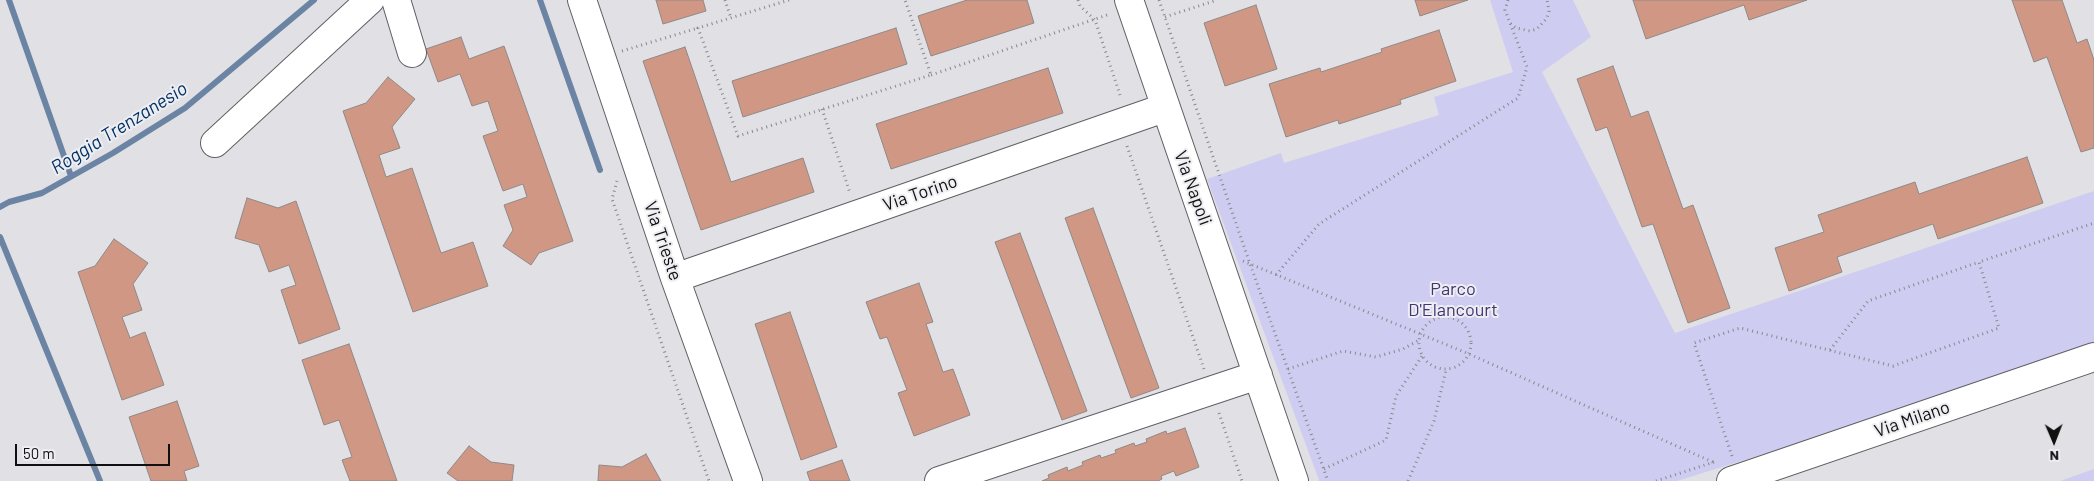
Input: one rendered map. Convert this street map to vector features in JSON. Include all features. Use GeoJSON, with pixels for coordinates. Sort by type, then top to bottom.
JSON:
{"type":"FeatureCollection","features":[{"type":"Feature","properties":{"kind":"street"},"geometry":{"type":"LineString","coordinates":[[215,143],[370,0]]}},
{"type":"Feature","properties":{"kind":"street"},"geometry":{"type":"LineString","coordinates":[[396,0],[412,53]]}},
{"type":"Feature","properties":{"kind":"street","name":"Via Trieste"},"geometry":{"type":"LineString","coordinates":[[582,0],[675,278],[748,481]]}},
{"type":"Feature","properties":{"kind":"street","name":"Via Napoli"},"geometry":{"type":"LineString","coordinates":[[1130,4],[1164,108],[1294,481]]}},
{"type":"Feature","properties":{"kind":"street","name":"Via Torino"},"geometry":{"type":"LineString","coordinates":[[675,278],[1164,108]]}},
{"type":"Feature","properties":{"kind":"street","name":"Via Milano"},"geometry":{"type":"LineString","coordinates":[[1735,480],[2094,357]]}},
{"type":"Feature","properties":{"kind":"street"},"geometry":{"type":"LineString","coordinates":[[939,481],[1258,375]]}},
{"type":"Feature","properties":{"kind":"path"},"geometry":{"type":"LineString","coordinates":[[725,0],[731,18]]}},
{"type":"Feature","properties":{"kind":"path"},"geometry":{"type":"LineString","coordinates":[[601,57],[789,0]]}},
{"type":"Feature","properties":{"kind":"path"},"geometry":{"type":"LineString","coordinates":[[905,0],[931,75]]}},
{"type":"Feature","properties":{"kind":"path"},"geometry":{"type":"LineString","coordinates":[[1078,0],[1080,6],[1095,20],[1128,120],[1126,143],[1242,481]]}},
{"type":"Feature","properties":{"kind":"path"},"geometry":{"type":"LineString","coordinates":[[1159,0],[1250,264],[1328,481]]}},
{"type":"Feature","properties":{"kind":"path"},"geometry":{"type":"LineString","coordinates":[[1165,17],[1217,0]]}},
{"type":"Feature","properties":{"kind":"path"},"geometry":{"type":"LineString","coordinates":[[1276,276],[1319,224],[1518,98],[1527,67],[1505,10],[1508,0]]}},
{"type":"Feature","properties":{"kind":"path"},"geometry":{"type":"LineString","coordinates":[[1510,23],[1523,30],[1537,29],[1547,18],[1549,11],[1547,0]]}},
{"type":"Feature","properties":{"kind":"path"},"geometry":{"type":"LineString","coordinates":[[698,28],[738,136],[931,75],[1095,20],[1130,4]]}},
{"type":"Feature","properties":{"kind":"path"},"geometry":{"type":"LineString","coordinates":[[822,109],[857,215]]}},
{"type":"Feature","properties":{"kind":"path"},"geometry":{"type":"LineString","coordinates":[[620,172],[612,199],[710,481]]}},
{"type":"Feature","properties":{"kind":"path"},"geometry":{"type":"LineString","coordinates":[[1830,350],[1868,301],[2094,223]]}},
{"type":"Feature","properties":{"kind":"path"},"geometry":{"type":"LineString","coordinates":[[1214,248],[1276,276],[1469,354],[1713,462],[1735,480]]}},
{"type":"Feature","properties":{"kind":"path"},"geometry":{"type":"LineString","coordinates":[[1735,480],[1694,343],[1740,328],[1893,366],[1999,328],[1979,262]]}},
{"type":"Feature","properties":{"kind":"path"},"geometry":{"type":"LineString","coordinates":[[1448,317],[1457,320],[1465,327],[1470,335],[1471,346],[1464,362],[1455,368],[1446,370],[1436,368],[1422,356],[1419,340],[1424,328],[1430,322],[1448,317]]}},
{"type":"Feature","properties":{"kind":"path"},"geometry":{"type":"LineString","coordinates":[[1288,369],[1343,351],[1376,357],[1403,349],[1419,340]]}},
{"type":"Feature","properties":{"kind":"path"},"geometry":{"type":"LineString","coordinates":[[1324,469],[1386,440],[1396,396],[1422,356]]}},
{"type":"Feature","properties":{"kind":"path"},"geometry":{"type":"LineString","coordinates":[[1408,481],[1434,421],[1446,370]]}},
{"type":"Feature","properties":{"kind":"green space","name":"Parco D'Elancourt"},"geometry":{"type":"Polygon","coordinates":[[[1490,0],[1573,0],[1591,37],[1542,72],[1675,333],[2094,191],[2094,351],[1677,481],[1318,481],[1207,179],[1281,153],[1284,163],[1439,115],[1434,97],[1513,72],[1490,0]]]}},
{"type":"Feature","properties":{"kind":"green space"},"geometry":{"type":"Polygon","coordinates":[[[2094,469],[2094,481],[2060,481],[2094,469]]]}},
{"type":"Feature","properties":{"kind":"building"},"geometry":{"type":"Polygon","coordinates":[[[656,0],[703,0],[706,11],[663,24],[656,0]]]}},
{"type":"Feature","properties":{"kind":"building"},"geometry":{"type":"Polygon","coordinates":[[[967,0],[1027,0],[1034,23],[931,56],[918,16],[967,0]]]}},
{"type":"Feature","properties":{"kind":"building"},"geometry":{"type":"Polygon","coordinates":[[[1415,0],[1468,0],[1420,16],[1415,0]]]}},
{"type":"Feature","properties":{"kind":"building"},"geometry":{"type":"Polygon","coordinates":[[[1633,0],[1807,0],[1749,20],[1744,5],[1646,39],[1633,0]]]}},
{"type":"Feature","properties":{"kind":"building"},"geometry":{"type":"Polygon","coordinates":[[[2012,0],[2062,0],[2077,43],[2087,39],[2094,60],[2094,148],[2081,152],[2047,57],[2034,62],[2012,0]]]}},
{"type":"Feature","properties":{"kind":"building"},"geometry":{"type":"Polygon","coordinates":[[[1256,5],[1277,69],[1225,86],[1204,23],[1256,5]]]}},
{"type":"Feature","properties":{"kind":"building"},"geometry":{"type":"Polygon","coordinates":[[[896,28],[907,64],[743,117],[732,81],[896,28]]]}},
{"type":"Feature","properties":{"kind":"building"},"geometry":{"type":"Polygon","coordinates":[[[1439,30],[1456,81],[1400,100],[1401,104],[1339,124],[1338,120],[1286,137],[1269,84],[1320,68],[1321,72],[1382,52],[1381,49],[1439,30]]]}},
{"type":"Feature","properties":{"kind":"building"},"geometry":{"type":"Polygon","coordinates":[[[461,37],[469,59],[504,46],[573,241],[539,253],[531,265],[503,246],[513,230],[504,205],[527,197],[523,184],[503,191],[483,136],[498,131],[488,101],[472,106],[460,74],[438,82],[426,49],[461,37]]]}},
{"type":"Feature","properties":{"kind":"building"},"geometry":{"type":"Polygon","coordinates":[[[685,47],[731,182],[803,158],[814,192],[701,230],[643,61],[685,47]]]}},
{"type":"Feature","properties":{"kind":"building"},"geometry":{"type":"Polygon","coordinates":[[[1613,66],[1631,117],[1648,111],[1683,209],[1693,205],[1730,308],[1688,323],[1653,224],[1642,227],[1607,127],[1596,131],[1577,79],[1613,66]]]}},
{"type":"Feature","properties":{"kind":"building"},"geometry":{"type":"Polygon","coordinates":[[[1048,68],[1063,113],[891,169],[876,124],[1048,68]]]}},
{"type":"Feature","properties":{"kind":"building"},"geometry":{"type":"Polygon","coordinates":[[[388,77],[415,99],[392,127],[400,148],[379,155],[386,177],[412,168],[441,253],[473,242],[488,286],[413,312],[343,111],[366,103],[388,77]]]}},
{"type":"Feature","properties":{"kind":"building"},"geometry":{"type":"Polygon","coordinates":[[[2027,157],[2043,203],[1938,239],[1933,224],[1837,257],[1842,272],[1789,291],[1775,248],[1824,232],[1818,215],[1915,182],[1919,194],[2027,157]]]}},
{"type":"Feature","properties":{"kind":"building"},"geometry":{"type":"Polygon","coordinates":[[[247,198],[278,208],[296,201],[340,329],[299,344],[281,290],[296,285],[289,265],[269,272],[259,245],[235,238],[247,198]]]}},
{"type":"Feature","properties":{"kind":"building"},"geometry":{"type":"Polygon","coordinates":[[[1093,208],[1159,388],[1131,398],[1065,218],[1093,208]]]}},
{"type":"Feature","properties":{"kind":"building"},"geometry":{"type":"Polygon","coordinates":[[[1020,233],[1087,411],[1062,420],[995,242],[1020,233]]]}},
{"type":"Feature","properties":{"kind":"building"},"geometry":{"type":"Polygon","coordinates":[[[114,239],[148,263],[133,284],[142,310],[122,317],[130,338],[145,332],[164,385],[122,400],[78,272],[95,266],[114,239]]]}},
{"type":"Feature","properties":{"kind":"building"},"geometry":{"type":"Polygon","coordinates":[[[919,283],[933,322],[926,324],[943,372],[953,369],[970,415],[914,436],[898,393],[907,390],[887,337],[880,339],[866,302],[919,283]]]}},
{"type":"Feature","properties":{"kind":"building"},"geometry":{"type":"Polygon","coordinates":[[[790,312],[837,447],[801,460],[755,324],[790,312]]]}},
{"type":"Feature","properties":{"kind":"building"},"geometry":{"type":"Polygon","coordinates":[[[349,344],[397,481],[350,481],[342,460],[352,457],[339,420],[324,425],[302,360],[349,344]]]}},
{"type":"Feature","properties":{"kind":"building"},"geometry":{"type":"Polygon","coordinates":[[[177,401],[199,466],[184,471],[187,481],[151,481],[129,417],[177,401]]]}},
{"type":"Feature","properties":{"kind":"building"},"geometry":{"type":"Polygon","coordinates":[[[1185,428],[1199,467],[1176,476],[1174,471],[1161,476],[1162,479],[1158,481],[1042,481],[1049,478],[1048,475],[1067,467],[1068,471],[1083,465],[1082,462],[1100,455],[1101,458],[1116,453],[1115,450],[1134,443],[1135,446],[1147,442],[1146,439],[1166,431],[1167,434],[1185,428]]]}},
{"type":"Feature","properties":{"kind":"building"},"geometry":{"type":"Polygon","coordinates":[[[469,446],[491,462],[514,465],[512,481],[458,481],[447,473],[469,446]]]}},
{"type":"Feature","properties":{"kind":"building"},"geometry":{"type":"Polygon","coordinates":[[[646,454],[661,481],[598,481],[599,465],[622,467],[646,454]]]}},
{"type":"Feature","properties":{"kind":"building"},"geometry":{"type":"Polygon","coordinates":[[[842,460],[850,481],[810,481],[807,472],[842,460]]]}},
{"type":"Feature","properties":{"kind":"waterway"},"geometry":{"type":"LineString","coordinates":[[9,0],[71,176]]}},
{"type":"Feature","properties":{"kind":"waterway","name":"Roggia Trenzanesio"},"geometry":{"type":"LineString","coordinates":[[0,207],[9,202],[42,193],[113,153],[185,108],[314,0]]}},
{"type":"Feature","properties":{"kind":"waterway"},"geometry":{"type":"LineString","coordinates":[[540,0],[600,170]]}},
{"type":"Feature","properties":{"kind":"waterway","name":"Roggia Trenzanesio"},"geometry":{"type":"LineString","coordinates":[[0,237],[100,481]]}}]}
